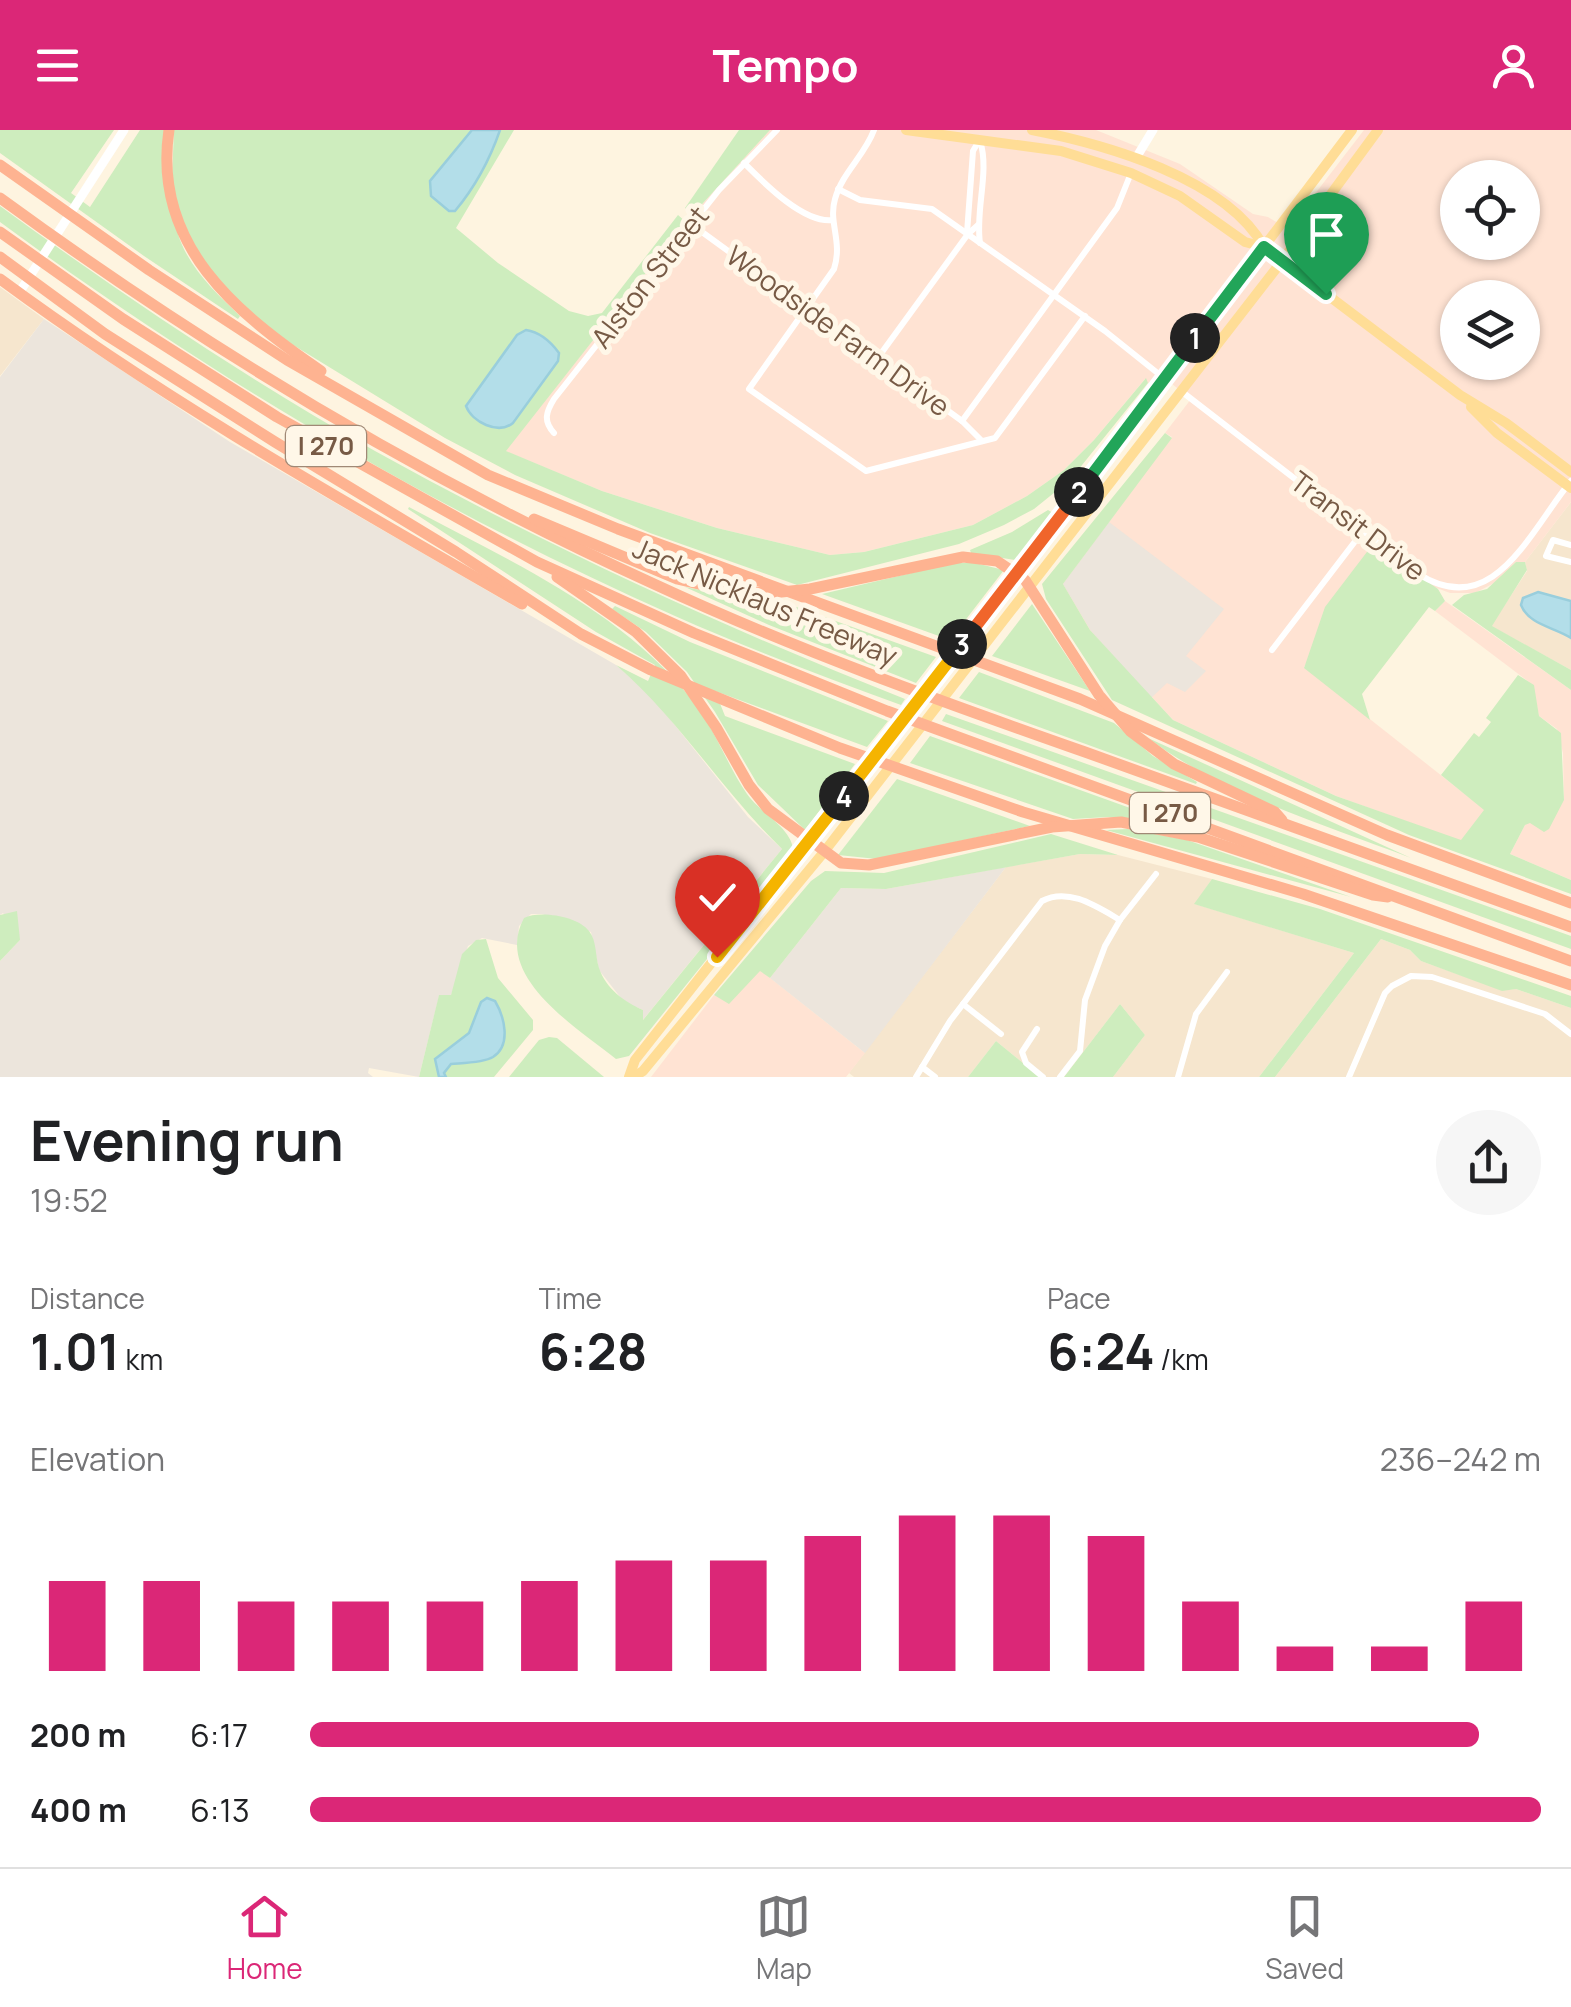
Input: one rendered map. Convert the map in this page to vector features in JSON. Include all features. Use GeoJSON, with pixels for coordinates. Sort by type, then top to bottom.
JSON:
{"type":"FeatureCollection","features":[{"type":"Feature","properties":{"kind":"highway"},"geometry":{"type":"LineString","coordinates":[[169,130],[168,174],[179,227],[214,282],[237,309],[268,335],[382,414]]}},
{"type":"Feature","properties":{"kind":"highway"},"geometry":{"type":"LineString","coordinates":[[0,165],[148,270],[287,360],[488,475],[618,529],[1080,698],[1387,835],[1571,902]]}},
{"type":"Feature","properties":{"kind":"highway","name":"Jack Nicklaus Freeway"},"geometry":{"type":"LineString","coordinates":[[0,198],[217,347],[478,497],[654,585],[905,688],[1571,926]]}},
{"type":"Feature","properties":{"kind":"highway","name":"Jack Nicklaus Freeway"},"geometry":{"type":"LineString","coordinates":[[0,232],[123,318],[278,417],[536,562],[694,633],[886,711],[1571,960]]}},
{"type":"Feature","properties":{"kind":"highway"},"geometry":{"type":"LineString","coordinates":[[0,257],[121,344],[581,634]]}},
{"type":"Feature","properties":{"kind":"highway"},"geometry":{"type":"LineString","coordinates":[[0,279],[144,379],[329,494],[527,607],[651,670],[840,748],[1022,812],[1302,894],[1571,985]]}},
{"type":"Feature","properties":{"kind":"highway"},"geometry":{"type":"LineString","coordinates":[[478,497],[677,579],[724,590],[772,593],[810,589],[963,557],[990,559],[1029,586],[1099,695],[1130,731],[1174,764],[1274,812],[1284,823]]}},
{"type":"Feature","properties":{"kind":"highway"},"geometry":{"type":"LineString","coordinates":[[536,562],[660,653],[690,688],[758,797],[840,862],[869,865],[1052,827],[1121,822],[1198,837],[1372,895],[1397,898]]}},
{"type":"Feature","properties":{"kind":"main road"},"geometry":{"type":"LineString","coordinates":[[20,290],[128,130]]}},
{"type":"Feature","properties":{"kind":"main road"},"geometry":{"type":"LineString","coordinates":[[906,130],[980,134],[1061,150],[1131,172],[1180,196],[1245,242],[1264,247],[1460,395],[1506,423],[1571,472]]}},
{"type":"Feature","properties":{"kind":"main road"},"geometry":{"type":"LineString","coordinates":[[1032,130],[1168,170],[1254,229],[1264,247]]}},
{"type":"Feature","properties":{"kind":"main road"},"geometry":{"type":"LineString","coordinates":[[1136,158],[1153,130]]}},
{"type":"Feature","properties":{"kind":"main road"},"geometry":{"type":"LineString","coordinates":[[631,1077],[635,1060],[1016,574],[1352,130]]}},
{"type":"Feature","properties":{"kind":"main road"},"geometry":{"type":"LineString","coordinates":[[631,1077],[643,1072],[824,852],[1181,392],[1378,130]]}},
{"type":"Feature","properties":{"kind":"main road"},"geometry":{"type":"LineString","coordinates":[[1131,172],[1142,168],[1198,188]]}},
{"type":"Feature","properties":{"kind":"main road"},"geometry":{"type":"LineString","coordinates":[[1460,395],[1498,433],[1570,485]]}},
{"type":"Feature","properties":{"kind":"street","name":"Alston Street"},"geometry":{"type":"LineString","coordinates":[[554,433],[546,418],[554,399],[692,224],[777,130]]}},
{"type":"Feature","properties":{"kind":"street"},"geometry":{"type":"LineString","coordinates":[[874,130],[869,144],[838,189],[833,206],[839,253],[834,269],[749,389],[866,471],[995,438],[1084,316]]}},
{"type":"Feature","properties":{"kind":"street"},"geometry":{"type":"LineString","coordinates":[[968,234],[973,151],[980,134]]}},
{"type":"Feature","properties":{"kind":"street"},"geometry":{"type":"LineString","coordinates":[[980,134],[984,152],[978,225],[981,244]]}},
{"type":"Feature","properties":{"kind":"street"},"geometry":{"type":"LineString","coordinates":[[744,163],[810,217],[833,220]]}},
{"type":"Feature","properties":{"kind":"street"},"geometry":{"type":"LineString","coordinates":[[962,420],[1117,208],[1131,172]]}},
{"type":"Feature","properties":{"kind":"street"},"geometry":{"type":"LineString","coordinates":[[838,189],[860,200],[932,209],[1054,294],[1165,379]]}},
{"type":"Feature","properties":{"kind":"street"},"geometry":{"type":"LineString","coordinates":[[950,222],[968,204]]}},
{"type":"Feature","properties":{"kind":"street","name":"Woodside Farm Drive"},"geometry":{"type":"LineString","coordinates":[[692,224],[962,420],[982,442]]}},
{"type":"Feature","properties":{"kind":"street"},"geometry":{"type":"LineString","coordinates":[[877,359],[978,225]]}},
{"type":"Feature","properties":{"kind":"street","name":"Transit Drive"},"geometry":{"type":"LineString","coordinates":[[1181,392],[1433,583],[1446,588],[1472,588],[1505,567],[1570,485]]}},
{"type":"Feature","properties":{"kind":"street"},"geometry":{"type":"LineString","coordinates":[[1272,650],[1364,531]]}},
{"type":"Feature","properties":{"kind":"street"},"geometry":{"type":"LineString","coordinates":[[1571,545],[1554,540],[1546,556],[1571,562]]}},
{"type":"Feature","properties":{"kind":"street"},"geometry":{"type":"LineString","coordinates":[[1060,1077],[1080,1051],[1084,1000],[1106,946],[1120,920],[1156,874]]}},
{"type":"Feature","properties":{"kind":"street"},"geometry":{"type":"LineString","coordinates":[[916,1077],[963,1004],[1042,901],[1054,894],[1069,896],[1120,920]]}},
{"type":"Feature","properties":{"kind":"street"},"geometry":{"type":"LineString","coordinates":[[1178,1077],[1196,1014],[1228,972]]}},
{"type":"Feature","properties":{"kind":"street"},"geometry":{"type":"LineString","coordinates":[[1349,1077],[1380,1002],[1392,986],[1411,976],[1432,976],[1545,1014],[1571,1034]]}},
{"type":"Feature","properties":{"kind":"street"},"geometry":{"type":"LineString","coordinates":[[963,1004],[1000,1034]]}},
{"type":"Feature","properties":{"kind":"street"},"geometry":{"type":"LineString","coordinates":[[1037,1029],[1022,1052],[1026,1063],[1043,1077]]}},
{"type":"Feature","properties":{"kind":"street"},"geometry":{"type":"LineString","coordinates":[[922,1067],[935,1077]]}},
{"type":"Feature","properties":{"kind":"shaded area"},"geometry":{"type":"Polygon","coordinates":[[[770,130],[1096,130],[1180,164],[1253,214],[1268,217],[1288,229],[1364,130],[1571,130],[1571,502],[1525,562],[1516,562],[1498,581],[1475,593],[1450,593],[1426,584],[1373,544],[1304,667],[1485,810],[1461,841],[1336,796],[1173,720],[1090,630],[1063,584],[1172,437],[1165,433],[1191,399],[1172,384],[1165,392],[1145,379],[1064,470],[1027,496],[973,525],[864,552],[830,555],[717,528],[602,491],[505,451],[693,214],[770,130]]]}},
{"type":"Feature","properties":{"kind":"shaded area"},"geometry":{"type":"Polygon","coordinates":[[[0,287],[44,319],[0,376],[0,287]]]}},
{"type":"Feature","properties":{"kind":"shaded area"},"geometry":{"type":"Polygon","coordinates":[[[44,319],[230,442],[616,665],[651,695],[748,817],[782,849],[642,1021],[643,1010],[624,1002],[599,970],[591,932],[542,914],[531,914],[519,926],[517,945],[482,938],[468,946],[451,995],[439,996],[419,1077],[369,1068],[373,1077],[0,1077],[0,961],[20,940],[3,913],[0,915],[0,377],[44,319]]]}},
{"type":"Feature","properties":{"kind":"shaded area"},"geometry":{"type":"Polygon","coordinates":[[[1571,502],[1571,670],[1491,626],[1527,571],[1525,562],[1571,502]]]}},
{"type":"Feature","properties":{"kind":"shaded area"},"geometry":{"type":"Polygon","coordinates":[[[1109,522],[1224,609],[1186,656],[1206,671],[1185,692],[1167,683],[1151,698],[1091,631],[1063,584],[1109,522]]]}},
{"type":"Feature","properties":{"kind":"shaded area"},"geometry":{"type":"Polygon","coordinates":[[[1445,601],[1571,690],[1571,880],[1510,854],[1525,825],[1564,800],[1563,753],[1557,729],[1539,716],[1533,685],[1435,611],[1445,601]]]}},
{"type":"Feature","properties":{"kind":"shaded area"},"geometry":{"type":"Polygon","coordinates":[[[1080,854],[1118,855],[1212,879],[1195,904],[1354,953],[1259,1077],[1113,1077],[1145,1035],[1120,1004],[1064,1077],[1040,1077],[996,1041],[968,1077],[854,1077],[849,1073],[1006,867],[1080,854]]]}},
{"type":"Feature","properties":{"kind":"shaded area"},"geometry":{"type":"Polygon","coordinates":[[[1006,867],[865,1053],[770,978],[841,888],[886,889],[1006,867]]]}},
{"type":"Feature","properties":{"kind":"shaded area"},"geometry":{"type":"Polygon","coordinates":[[[1381,939],[1410,950],[1421,961],[1502,990],[1516,989],[1571,1008],[1571,1077],[1275,1077],[1381,939]]]}},
{"type":"Feature","properties":{"kind":"shaded area"},"geometry":{"type":"Polygon","coordinates":[[[760,970],[865,1053],[846,1077],[651,1077],[714,995],[729,1003],[760,970]]]}},
{"type":"Feature","properties":{"kind":"green space"},"geometry":{"type":"Polygon","coordinates":[[[0,130],[114,130],[71,193],[90,207],[140,130],[165,130],[178,234],[189,258],[240,316],[238,319],[0,153],[0,130]]]}},
{"type":"Feature","properties":{"kind":"green space"},"geometry":{"type":"Polygon","coordinates":[[[174,130],[472,130],[430,181],[455,211],[486,165],[500,130],[514,130],[456,228],[498,263],[569,311],[588,316],[602,313],[678,215],[686,222],[506,451],[602,491],[717,528],[830,555],[864,552],[973,525],[1027,496],[1064,470],[1146,378],[1148,383],[1070,480],[1034,509],[959,544],[797,585],[650,533],[515,475],[445,438],[285,340],[222,290],[191,243],[172,178],[174,130]]]}},
{"type":"Feature","properties":{"kind":"green space"},"geometry":{"type":"Polygon","coordinates":[[[739,130],[770,130],[693,214],[685,208],[739,130]]]}},
{"type":"Feature","properties":{"kind":"green space"},"geometry":{"type":"Polygon","coordinates":[[[0,206],[184,334],[375,451],[636,584],[905,699],[901,705],[703,628],[586,575],[412,486],[243,387],[79,279],[0,222],[0,206]]]}},
{"type":"Feature","properties":{"kind":"green space"},"geometry":{"type":"Polygon","coordinates":[[[1165,433],[1172,438],[1063,584],[1090,630],[1173,720],[1336,796],[1461,840],[1484,810],[1441,775],[1474,733],[1479,737],[1491,722],[1486,718],[1518,675],[1534,685],[1539,716],[1561,733],[1564,800],[1549,829],[1544,832],[1530,823],[1525,825],[1510,854],[1571,880],[1571,894],[1409,835],[1112,700],[1046,599],[1042,584],[1165,433]]]}},
{"type":"Feature","properties":{"kind":"green space"},"geometry":{"type":"Polygon","coordinates":[[[409,507],[562,590],[632,639],[693,701],[747,794],[792,844],[793,852],[629,1056],[616,1059],[562,1016],[529,980],[520,961],[517,940],[524,918],[558,916],[584,926],[593,939],[606,982],[623,999],[643,1010],[643,1020],[782,849],[660,708],[616,665],[648,681],[655,665],[596,632],[409,507]]]}},
{"type":"Feature","properties":{"kind":"green space"},"geometry":{"type":"Polygon","coordinates":[[[1048,510],[1053,513],[1015,560],[971,553],[970,550],[1012,532],[1048,510]]]}},
{"type":"Feature","properties":{"kind":"green space"},"geometry":{"type":"Polygon","coordinates":[[[1373,544],[1438,589],[1445,601],[1435,611],[1429,607],[1362,694],[1370,720],[1304,668],[1325,607],[1373,544]]]}},
{"type":"Feature","properties":{"kind":"green space"},"geometry":{"type":"Polygon","coordinates":[[[1516,562],[1525,562],[1527,570],[1492,626],[1571,670],[1571,690],[1452,605],[1464,595],[1487,589],[1516,562]]]}},
{"type":"Feature","properties":{"kind":"green space"},"geometry":{"type":"Polygon","coordinates":[[[954,563],[1004,570],[950,640],[822,594],[954,563]]]}},
{"type":"Feature","properties":{"kind":"green space"},"geometry":{"type":"Polygon","coordinates":[[[685,587],[777,600],[936,657],[916,683],[685,587]]]}},
{"type":"Feature","properties":{"kind":"green space"},"geometry":{"type":"Polygon","coordinates":[[[1032,604],[1090,691],[992,656],[1032,604]]]}},
{"type":"Feature","properties":{"kind":"green space"},"geometry":{"type":"Polygon","coordinates":[[[615,606],[690,642],[888,721],[867,747],[715,691],[725,716],[855,764],[805,830],[758,785],[687,672],[646,632],[612,609],[615,606]]]}},
{"type":"Feature","properties":{"kind":"green space"},"geometry":{"type":"Polygon","coordinates":[[[979,672],[1114,723],[1153,756],[1196,784],[959,698],[979,672]]]}},
{"type":"Feature","properties":{"kind":"green space"},"geometry":{"type":"Polygon","coordinates":[[[946,714],[1571,936],[1571,949],[942,721],[946,714]]]}},
{"type":"Feature","properties":{"kind":"green space"},"geometry":{"type":"Polygon","coordinates":[[[930,736],[1169,822],[1168,825],[1108,817],[1073,819],[910,763],[930,736]]]}},
{"type":"Feature","properties":{"kind":"green space"},"geometry":{"type":"Polygon","coordinates":[[[1148,738],[1411,858],[1241,792],[1148,738]]]}},
{"type":"Feature","properties":{"kind":"green space"},"geometry":{"type":"Polygon","coordinates":[[[897,779],[1030,826],[877,859],[838,855],[897,779]]]}},
{"type":"Feature","properties":{"kind":"green space"},"geometry":{"type":"Polygon","coordinates":[[[1128,829],[1187,840],[1351,897],[1106,830],[1128,829]]]}},
{"type":"Feature","properties":{"kind":"green space"},"geometry":{"type":"Polygon","coordinates":[[[1051,834],[1118,855],[1080,854],[886,889],[841,888],[770,978],[760,971],[729,1004],[714,995],[811,881],[825,871],[884,873],[1051,834]]]}},
{"type":"Feature","properties":{"kind":"green space"},"geometry":{"type":"Polygon","coordinates":[[[1212,879],[1320,909],[1571,996],[1571,1008],[1516,989],[1502,991],[1421,961],[1410,950],[1381,939],[1275,1077],[1259,1077],[1354,953],[1194,904],[1212,879]]]}},
{"type":"Feature","properties":{"kind":"green space"},"geometry":{"type":"Polygon","coordinates":[[[17,911],[20,940],[0,961],[0,915],[17,911]]]}},
{"type":"Feature","properties":{"kind":"green space"},"geometry":{"type":"Polygon","coordinates":[[[486,939],[498,978],[533,1020],[533,1030],[494,1077],[419,1077],[439,995],[451,995],[462,954],[476,940],[486,939]]]}},
{"type":"Feature","properties":{"kind":"green space"},"geometry":{"type":"Polygon","coordinates":[[[1120,1004],[1145,1035],[1113,1077],[1064,1077],[1120,1004]]]}},
{"type":"Feature","properties":{"kind":"green space"},"geometry":{"type":"Polygon","coordinates":[[[557,1038],[604,1077],[509,1077],[539,1040],[557,1038]]]}},
{"type":"Feature","properties":{"kind":"green space"},"geometry":{"type":"Polygon","coordinates":[[[996,1041],[1040,1077],[968,1077],[996,1041]]]}},
{"type":"Feature","properties":{"kind":"water"},"geometry":{"type":"Polygon","coordinates":[[[472,130],[500,130],[475,182],[455,211],[449,211],[431,196],[430,181],[472,130]]]}},
{"type":"Feature","properties":{"kind":"water"},"geometry":{"type":"Polygon","coordinates":[[[526,330],[552,345],[559,353],[558,361],[513,423],[500,428],[486,425],[466,406],[517,335],[526,330]]]}},
{"type":"Feature","properties":{"kind":"water"},"geometry":{"type":"Polygon","coordinates":[[[1538,592],[1571,601],[1571,638],[1525,612],[1523,598],[1538,592]]]}},
{"type":"Feature","properties":{"kind":"water"},"geometry":{"type":"Polygon","coordinates":[[[487,998],[495,1001],[503,1022],[504,1038],[499,1052],[484,1060],[451,1064],[444,1073],[446,1077],[439,1077],[435,1059],[469,1033],[481,1002],[487,998]]]}},
{"type":"Feature","properties":{"kind":"route"},"geometry":{"type":"LineString","coordinates":[[717,957],[1016,574],[1264,247],[1326,294]]}}]}
